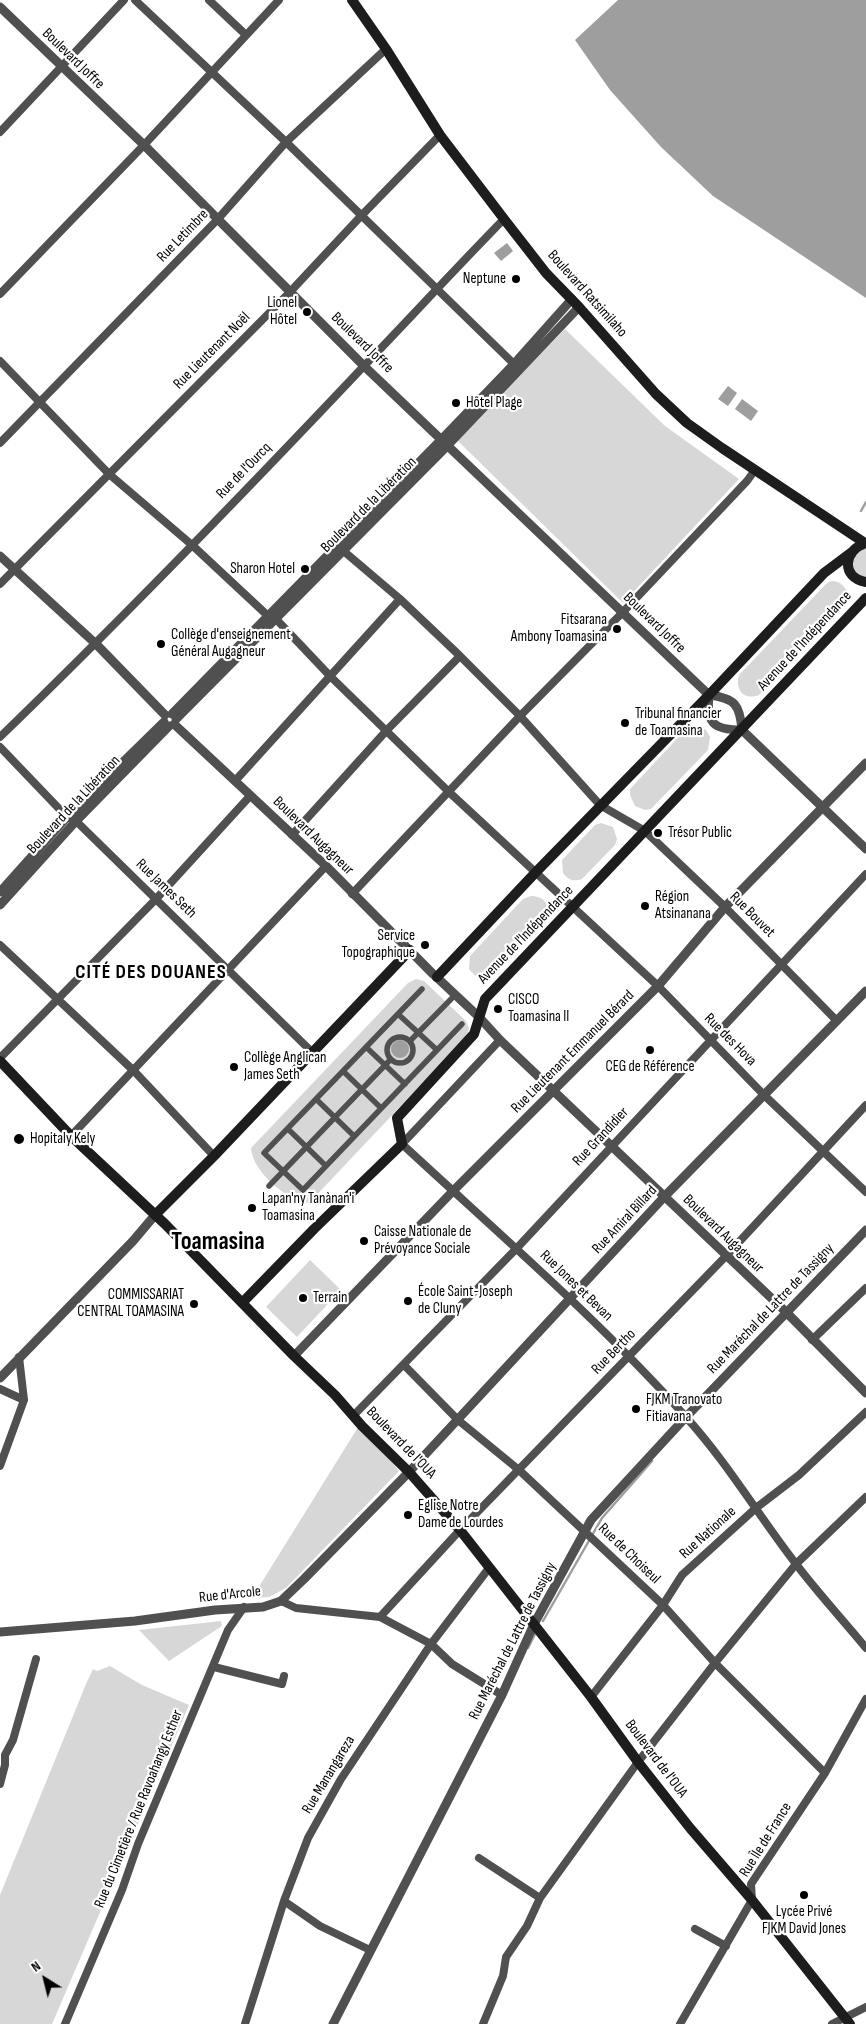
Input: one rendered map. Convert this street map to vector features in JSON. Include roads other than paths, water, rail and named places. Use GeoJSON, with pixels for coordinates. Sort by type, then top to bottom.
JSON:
{"type":"FeatureCollection","features":[{"type":"Feature","properties":{"kind":"main road","name":"Boulevard Ratsimilaho"},"geometry":{"type":"LineString","coordinates":[[352,0],[386,49],[440,135],[504,219],[546,273],[572,299],[656,394],[686,423],[866,543]]}},
{"type":"Feature","properties":{"kind":"main road"},"geometry":{"type":"LineString","coordinates":[[866,543],[855,548],[848,557],[849,569],[856,579],[866,582]]}},
{"type":"Feature","properties":{"kind":"main road"},"geometry":{"type":"LineString","coordinates":[[433,974],[536,872],[824,573],[852,552]]}},
{"type":"Feature","properties":{"kind":"main road","name":"Avenue de l'Indépendance"},"geometry":{"type":"LineString","coordinates":[[402,1144],[397,1118],[474,1034],[485,999],[866,598]]}},
{"type":"Feature","properties":{"kind":"main road"},"geometry":{"type":"LineString","coordinates":[[155,1215],[214,1156],[410,950]]}},
{"type":"Feature","properties":{"kind":"main road","name":"Boulevard de l'OUA"},"geometry":{"type":"LineString","coordinates":[[0,1059],[71,1136],[155,1215],[409,1472],[460,1530],[591,1697],[638,1762],[690,1828],[752,1900],[848,2020]]}},
{"type":"Feature","properties":{"kind":"main road"},"geometry":{"type":"LineString","coordinates":[[242,1303],[314,1229],[402,1144]]}},
{"type":"Feature","properties":{"kind":"street"},"geometry":{"type":"LineString","coordinates":[[0,132],[124,0]]}},
{"type":"Feature","properties":{"kind":"street"},"geometry":{"type":"LineString","coordinates":[[135,0],[286,142],[514,364]]}},
{"type":"Feature","properties":{"kind":"street"},"geometry":{"type":"LineString","coordinates":[[209,0],[246,35]]}},
{"type":"Feature","properties":{"kind":"street"},"geometry":{"type":"LineString","coordinates":[[0,294],[144,146],[279,0]]}},
{"type":"Feature","properties":{"kind":"street","name":"Boulevard Joffre"},"geometry":{"type":"LineString","coordinates":[[0,7],[144,146],[364,366],[709,694]]}},
{"type":"Feature","properties":{"kind":"street","name":"Rue Letimbre"},"geometry":{"type":"LineString","coordinates":[[0,443],[42,402],[217,220],[286,142],[386,49]]}},
{"type":"Feature","properties":{"kind":"street","name":"Rue Lieutenant Noël"},"geometry":{"type":"LineString","coordinates":[[0,584],[290,292],[440,135]]}},
{"type":"Feature","properties":{"kind":"street","name":"Rue de l'Ourcq"},"geometry":{"type":"LineString","coordinates":[[0,737],[96,644],[504,219]]}},
{"type":"Feature","properties":{"kind":"street","name":"Boulevard de la Libération"},"geometry":{"type":"LineString","coordinates":[[445,442],[572,299]]}},
{"type":"Feature","properties":{"kind":"street","name":"Boulevard de la Libération"},"geometry":{"type":"LineString","coordinates":[[0,904],[170,720],[579,307]]}},
{"type":"Feature","properties":{"kind":"street","name":"Rue des Hova"},"geometry":{"type":"LineString","coordinates":[[0,361],[42,402],[109,474],[272,617],[450,792],[658,986],[764,1095],[866,1192]]}},
{"type":"Feature","properties":{"kind":"street"},"geometry":{"type":"LineString","coordinates":[[352,894],[520,716],[623,612],[747,481],[755,470]]}},
{"type":"Feature","properties":{"kind":"street","name":"Rue Bouvet"},"geometry":{"type":"LineString","coordinates":[[340,548],[460,656],[520,716],[600,805],[644,831],[725,907],[837,1021]]}},
{"type":"Feature","properties":{"kind":"street","name":"Boulevard Augagneur"},"geometry":{"type":"LineString","coordinates":[[0,556],[96,644],[170,720],[326,866],[500,1040],[786,1312],[866,1393]]}},
{"type":"Feature","properties":{"kind":"street"},"geometry":{"type":"LineString","coordinates":[[235,781],[400,600]]}},
{"type":"Feature","properties":{"kind":"street"},"geometry":{"type":"LineString","coordinates":[[292,835],[388,730],[460,656]]}},
{"type":"Feature","properties":{"kind":"street"},"geometry":{"type":"LineString","coordinates":[[742,730],[725,730],[714,723],[707,712],[709,694],[722,696],[734,702],[741,714],[742,730],[866,849]]}},
{"type":"Feature","properties":{"kind":"street","name":"Boulevard de la Libération"},"geometry":{"type":"LineString","coordinates":[[0,892],[67,817],[170,720]]}},
{"type":"Feature","properties":{"kind":"street","name":"Rue James Seth"},"geometry":{"type":"LineString","coordinates":[[0,747],[67,817],[76,821],[312,1052]]}},
{"type":"Feature","properties":{"kind":"street","name":"Rue Lieutenant Emmanuel Bérard"},"geometry":{"type":"LineString","coordinates":[[294,1356],[453,1191],[658,986],[725,907],[866,763]]}},
{"type":"Feature","properties":{"kind":"street"},"geometry":{"type":"LineString","coordinates":[[0,1059],[156,899],[250,796]]}},
{"type":"Feature","properties":{"kind":"street"},"geometry":{"type":"LineString","coordinates":[[71,1136],[229,971],[326,866]]}},
{"type":"Feature","properties":{"kind":"street","name":"Rue Grandidier"},"geometry":{"type":"LineString","coordinates":[[353,1416],[517,1248],[866,874]]}},
{"type":"Feature","properties":{"kind":"street"},"geometry":{"type":"LineString","coordinates":[[0,945],[134,1071],[214,1156]]}},
{"type":"Feature","properties":{"kind":"street"},"geometry":{"type":"LineString","coordinates":[[422,989],[264,1153],[303,1190],[462,1024]]}},
{"type":"Feature","properties":{"kind":"street","name":"Rue Amiral Billard"},"geometry":{"type":"LineString","coordinates":[[409,1472],[665,1196],[866,991]]}},
{"type":"Feature","properties":{"kind":"street"},"geometry":{"type":"LineString","coordinates":[[410,1041],[455,995]]}},
{"type":"Feature","properties":{"kind":"street"},"geometry":{"type":"LineString","coordinates":[[398,1014],[437,1050]]}},
{"type":"Feature","properties":{"kind":"street"},"geometry":{"type":"LineString","coordinates":[[400,1037],[410,1041],[413,1050],[408,1061],[399,1063],[391,1059],[387,1048],[391,1040],[400,1037]]}},
{"type":"Feature","properties":{"kind":"street"},"geometry":{"type":"LineString","coordinates":[[402,1144],[500,1040]]}},
{"type":"Feature","properties":{"kind":"street"},"geometry":{"type":"LineString","coordinates":[[366,1047],[405,1084]]}},
{"type":"Feature","properties":{"kind":"street"},"geometry":{"type":"LineString","coordinates":[[270,1186],[391,1059]]}},
{"type":"Feature","properties":{"kind":"street"},"geometry":{"type":"LineString","coordinates":[[343,1071],[381,1108]]}},
{"type":"Feature","properties":{"kind":"street"},"geometry":{"type":"LineString","coordinates":[[316,1099],[354,1136]]}},
{"type":"Feature","properties":{"kind":"street","name":"Rue Bertho"},"geometry":{"type":"LineString","coordinates":[[380,1617],[460,1530],[726,1256],[866,1105]]}},
{"type":"Feature","properties":{"kind":"street"},"geometry":{"type":"LineString","coordinates":[[288,1129],[326,1166]]}},
{"type":"Feature","properties":{"kind":"street","name":"Rue Jones et Bevan"},"geometry":{"type":"LineString","coordinates":[[402,1144],[517,1248],[629,1357],[686,1417],[721,1459],[796,1564],[866,1648]]}},
{"type":"Feature","properties":{"kind":"street"},"geometry":{"type":"LineString","coordinates":[[0,1378],[19,1356],[133,1241],[155,1215]]}},
{"type":"Feature","properties":{"kind":"street","name":"Rue Maréchal de Lattre de Tassigny"},"geometry":{"type":"LineString","coordinates":[[333,2024],[502,1694],[534,1624],[591,1520],[686,1417],[866,1230]]}},
{"type":"Feature","properties":{"kind":"street"},"geometry":{"type":"LineString","coordinates":[[812,1340],[866,1288]]}},
{"type":"Feature","properties":{"kind":"street"},"geometry":{"type":"LineString","coordinates":[[0,1466],[24,1400],[19,1356]]}},
{"type":"Feature","properties":{"kind":"street","name":"Rue de Choiseul"},"geometry":{"type":"LineString","coordinates":[[404,1365],[458,1420],[519,1470],[663,1605],[715,1663],[826,1773]]}},
{"type":"Feature","properties":{"kind":"street"},"geometry":{"type":"LineString","coordinates":[[0,1389],[24,1400]]}},
{"type":"Feature","properties":{"kind":"street","name":"Rue Nationale"},"geometry":{"type":"LineString","coordinates":[[591,1697],[663,1605],[682,1575],[756,1508],[799,1475],[866,1412]]}},
{"type":"Feature","properties":{"kind":"street","name":"Rue d'Arcole"},"geometry":{"type":"LineString","coordinates":[[0,1632],[135,1621],[244,1607],[263,1607],[281,1601],[409,1472]]}},
{"type":"Feature","properties":{"kind":"street"},"geometry":{"type":"LineString","coordinates":[[483,2024],[503,1976],[506,1958],[527,1926],[540,1898],[638,1762],[715,1663],[796,1564],[866,1497]]}},
{"type":"Feature","properties":{"kind":"street","name":"Rue Manangareza"},"geometry":{"type":"LineString","coordinates":[[245,2024],[284,1901],[308,1838],[341,1779],[431,1644],[490,1568]]}},
{"type":"Feature","properties":{"kind":"street"},"geometry":{"type":"LineString","coordinates":[[281,1601],[296,1608],[380,1617],[431,1644],[452,1664],[502,1694]]}},
{"type":"Feature","properties":{"kind":"street","name":"Rue du Cimetière / Rue Ravoahangy Esther"},"geometry":{"type":"LineString","coordinates":[[66,2024],[122,1890],[138,1844],[228,1630],[244,1607]]}},
{"type":"Feature","properties":{"kind":"street"},"geometry":{"type":"LineString","coordinates":[[0,1784],[5,1765],[5,1755],[13,1740],[36,1659]]}},
{"type":"Feature","properties":{"kind":"street"},"geometry":{"type":"LineString","coordinates":[[214,1667],[282,1684],[284,1676]]}},
{"type":"Feature","properties":{"kind":"street","name":"Rue Île de France"},"geometry":{"type":"LineString","coordinates":[[680,2024],[752,1900],[751,1884],[826,1773],[866,1699]]}},
{"type":"Feature","properties":{"kind":"street"},"geometry":{"type":"LineString","coordinates":[[479,1858],[540,1898]]}},
{"type":"Feature","properties":{"kind":"street"},"geometry":{"type":"LineString","coordinates":[[284,1901],[320,1926],[370,1950]]}},
{"type":"Feature","properties":{"kind":"street"},"geometry":{"type":"LineString","coordinates":[[695,1929],[726,1946]]}},
{"type":"Feature","properties":{"kind":"street"},"geometry":{"type":"LineString","coordinates":[[832,2024],[848,2020],[866,2007]]}},
{"type":"Feature","properties":{"kind":"waterway"},"geometry":{"type":"LineString","coordinates":[[861,511],[866,502]]}},
{"type":"Feature","properties":{"kind":"waterway"},"geometry":{"type":"LineString","coordinates":[[543,1621],[602,1518],[652,1461]]}},
{"type":"Feature","properties":{"kind":"waterway"},"geometry":{"type":"LineString","coordinates":[[528,1648],[535,1634]]}},
{"type":"Feature","properties":{"kind":"place","name":"Neptune"},"geometry":{"type":"Point","coordinates":[516,279]}},
{"type":"Feature","properties":{"kind":"place","name":"Lionel Hôtel"},"geometry":{"type":"Point","coordinates":[307,312]}},
{"type":"Feature","properties":{"kind":"place","name":"Hôtel Plage"},"geometry":{"type":"Point","coordinates":[456,403]}},
{"type":"Feature","properties":{"kind":"place","name":"Sharon Hotel"},"geometry":{"type":"Point","coordinates":[305,569]}},
{"type":"Feature","properties":{"kind":"place","name":"Fitsarana Ambony Toamasina"},"geometry":{"type":"Point","coordinates":[617,629]}},
{"type":"Feature","properties":{"kind":"place","name":"Collège d'enseignement Général Augagneur"},"geometry":{"type":"Point","coordinates":[161,644]}},
{"type":"Feature","properties":{"kind":"place","name":"Tribunal financier de Toamasina"},"geometry":{"type":"Point","coordinates":[625,723]}},
{"type":"Feature","properties":{"kind":"place","name":"Trésor Public"},"geometry":{"type":"Point","coordinates":[658,833]}},
{"type":"Feature","properties":{"kind":"place","name":"Région Atsinanana"},"geometry":{"type":"Point","coordinates":[645,906]}},
{"type":"Feature","properties":{"kind":"place","name":"Service Topographique"},"geometry":{"type":"Point","coordinates":[425,945]}},
{"type":"Feature","properties":{"kind":"place","name":"CISCO Toamasina II"},"geometry":{"type":"Point","coordinates":[498,1009]}},
{"type":"Feature","properties":{"kind":"place","name":"CEG de Référence"},"geometry":{"type":"Point","coordinates":[650,1050]}},
{"type":"Feature","properties":{"kind":"place","name":"Collège Anglican James Seth"},"geometry":{"type":"Point","coordinates":[234,1067]}},
{"type":"Feature","properties":{"kind":"place","name":"Hopitaly Kely"},"geometry":{"type":"Point","coordinates":[19,1139]}},
{"type":"Feature","properties":{"kind":"place","name":"Lapan'ny Tanànan'i Toamasina"},"geometry":{"type":"Point","coordinates":[252,1208]}},
{"type":"Feature","properties":{"kind":"place","name":"Caisse Nationale de Prévoyance Sociale"},"geometry":{"type":"Point","coordinates":[364,1241]}},
{"type":"Feature","properties":{"kind":"place","name":"Terrain"},"geometry":{"type":"Point","coordinates":[303,1298]}},
{"type":"Feature","properties":{"kind":"place","name":"École Saint-Joseph de Cluny"},"geometry":{"type":"Point","coordinates":[408,1301]}},
{"type":"Feature","properties":{"kind":"place","name":"COMMISSARIAT CENTRAL TOAMASINA"},"geometry":{"type":"Point","coordinates":[194,1304]}},
{"type":"Feature","properties":{"kind":"place","name":"FJKM Tranovato Fitiavana"},"geometry":{"type":"Point","coordinates":[636,1409]}},
{"type":"Feature","properties":{"kind":"place","name":"Eglise Notre Dame de Lourdes"},"geometry":{"type":"Point","coordinates":[408,1515]}},
{"type":"Feature","properties":{"kind":"place","name":"Lycée Privé FJKM David Jones"},"geometry":{"type":"Point","coordinates":[804,1895]}},
{"type":"Feature","properties":{"kind":"district","name":"CITÉ DES DOUANES"},"geometry":{"type":"Point","coordinates":[151,973]}},
{"type":"Feature","properties":{"kind":"district","name":"Toamasina"},"geometry":{"type":"Point","coordinates":[218,1243]}}]}
